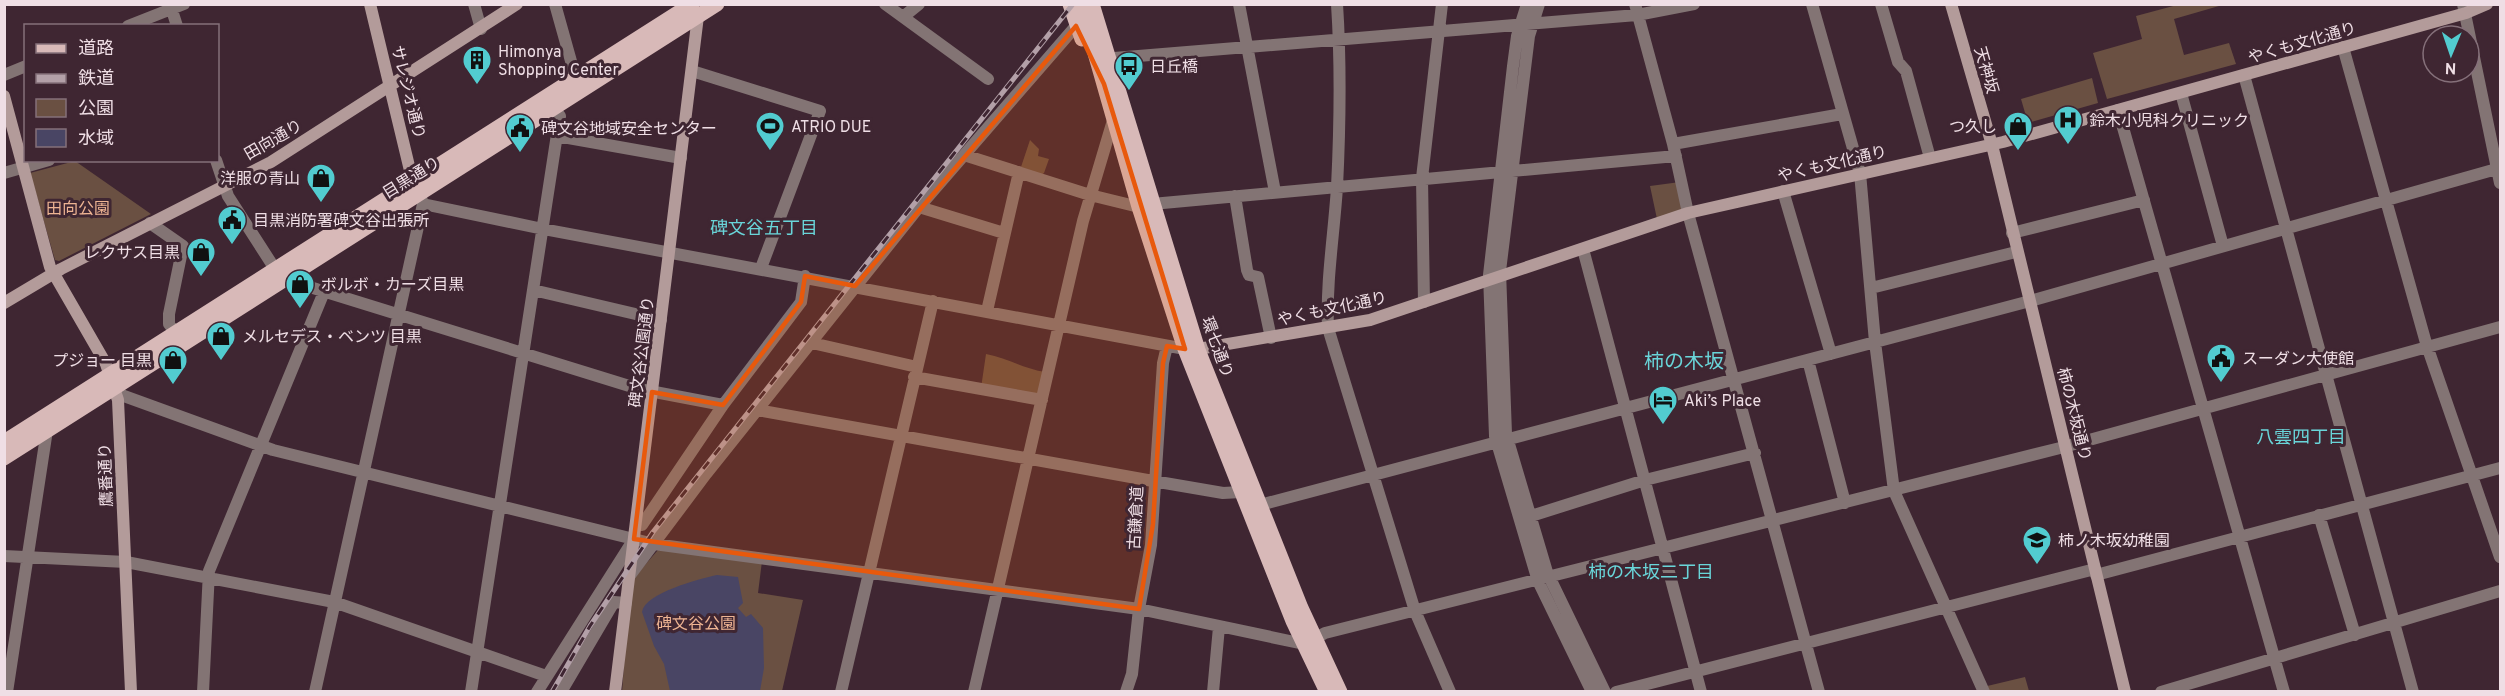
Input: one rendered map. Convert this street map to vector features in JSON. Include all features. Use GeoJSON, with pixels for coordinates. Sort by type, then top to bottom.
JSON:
{"type":"FeatureCollection","features":[{"type":"Feature","properties":{"kind":"main road","name":"目黒通り"},"geometry":{"type":"LineString","coordinates":[[417,191],[576,79],[697,8],[717,4]]}},
{"type":"Feature","properties":{"kind":"main road","name":"環七通り"},"geometry":{"type":"LineString","coordinates":[[1092,4],[1110,83],[1146,206],[1241,492],[1309,641],[1340,692]]}},
{"type":"Feature","properties":{"kind":"main road"},"geometry":{"type":"LineString","coordinates":[[1102,4],[1114,58],[1110,83]]}},
{"type":"Feature","properties":{"kind":"main road","name":"目黒通り"},"geometry":{"type":"LineString","coordinates":[[4,442],[112,381],[280,274],[554,108],[697,8]]}},
{"type":"Feature","properties":{"kind":"main road","name":"環七通り"},"geometry":{"type":"LineString","coordinates":[[1076,11],[1110,83],[1114,117],[1146,206]]}},
{"type":"Feature","properties":{"kind":"main road"},"geometry":{"type":"LineString","coordinates":[[1076,11],[1110,83]]}},
{"type":"Feature","properties":{"kind":"main road","name":"目黒通り"},"geometry":{"type":"LineString","coordinates":[[4,458],[47,430],[175,332],[280,274]]}},
{"type":"Feature","properties":{"kind":"main road","name":"環七通り"},"geometry":{"type":"LineString","coordinates":[[1192,349],[1260,505],[1327,692]]}},
{"type":"Feature","properties":{"kind":"street"},"geometry":{"type":"LineString","coordinates":[[133,24],[171,7],[184,4]]}},
{"type":"Feature","properties":{"kind":"street","name":"サレジオ通り"},"geometry":{"type":"LineString","coordinates":[[370,4],[417,191]]}},
{"type":"Feature","properties":{"kind":"street"},"geometry":{"type":"LineString","coordinates":[[474,4],[481,29]]}},
{"type":"Feature","properties":{"kind":"street","name":"田向通り"},"geometry":{"type":"LineString","coordinates":[[4,303],[54,273],[271,162],[392,87],[517,4]]}},
{"type":"Feature","properties":{"kind":"street"},"geometry":{"type":"LineString","coordinates":[[555,4],[576,79]]}},
{"type":"Feature","properties":{"kind":"street"},"geometry":{"type":"LineString","coordinates":[[885,4],[988,79]]}},
{"type":"Feature","properties":{"kind":"street"},"geometry":{"type":"LineString","coordinates":[[903,17],[919,4]]}},
{"type":"Feature","properties":{"kind":"street"},"geometry":{"type":"LineString","coordinates":[[1239,4],[1275,192]]}},
{"type":"Feature","properties":{"kind":"street"},"geometry":{"type":"LineString","coordinates":[[1337,4],[1339,39],[1337,186],[1328,292],[1328,328],[1415,611],[1450,692]]}},
{"type":"Feature","properties":{"kind":"street"},"geometry":{"type":"LineString","coordinates":[[1424,302],[1422,178],[1437,30],[1442,4]]}},
{"type":"Feature","properties":{"kind":"street"},"geometry":{"type":"LineString","coordinates":[[1527,4],[1494,278],[1502,442],[1544,579],[1592,692]]}},
{"type":"Feature","properties":{"kind":"street"},"geometry":{"type":"LineString","coordinates":[[1526,24],[1539,4]]}},
{"type":"Feature","properties":{"kind":"street"},"geometry":{"type":"LineString","coordinates":[[1812,4],[1860,173],[1875,342],[1894,490],[1984,692]]}},
{"type":"Feature","properties":{"kind":"street"},"geometry":{"type":"LineString","coordinates":[[1881,4],[1898,62],[1906,71],[1930,158]]}},
{"type":"Feature","properties":{"kind":"street","name":"天神坂"},"geometry":{"type":"LineString","coordinates":[[1951,4],[1992,145]]}},
{"type":"Feature","properties":{"kind":"street","name":"やくも文化通り"},"geometry":{"type":"LineString","coordinates":[[1192,349],[1271,338],[1370,320],[1688,213],[1992,145],[2343,47],[2487,4]]}},
{"type":"Feature","properties":{"kind":"street"},"geometry":{"type":"LineString","coordinates":[[1114,58],[1526,24],[1692,5]]}},
{"type":"Feature","properties":{"kind":"street"},"geometry":{"type":"LineString","coordinates":[[171,7],[176,24]]}},
{"type":"Feature","properties":{"kind":"street","name":"碑文谷公園通り"},"geometry":{"type":"LineString","coordinates":[[615,692],[692,71],[697,8]]}},
{"type":"Feature","properties":{"kind":"street"},"geometry":{"type":"LineString","coordinates":[[2465,9],[2499,168],[2500,183]]}},
{"type":"Feature","properties":{"kind":"street"},"geometry":{"type":"LineString","coordinates":[[1636,10],[1675,150],[1688,213],[1819,692]]}},
{"type":"Feature","properties":{"kind":"street"},"geometry":{"type":"LineString","coordinates":[[628,578],[705,474],[812,343],[855,286],[964,155],[1076,11]]}},
{"type":"Feature","properties":{"kind":"street"},"geometry":{"type":"LineString","coordinates":[[2343,47],[2427,348],[2500,557]]}},
{"type":"Feature","properties":{"kind":"street"},"geometry":{"type":"LineString","coordinates":[[4,75],[24,67]]}},
{"type":"Feature","properties":{"kind":"street"},"geometry":{"type":"LineString","coordinates":[[692,71],[820,111],[761,268]]}},
{"type":"Feature","properties":{"kind":"street"},"geometry":{"type":"LineString","coordinates":[[2244,75],[2412,692]]}},
{"type":"Feature","properties":{"kind":"street"},"geometry":{"type":"LineString","coordinates":[[2181,93],[2223,246]]}},
{"type":"Feature","properties":{"kind":"street","name":"鷹番通り"},"geometry":{"type":"LineString","coordinates":[[4,96],[54,273],[112,381],[118,400],[131,692]]}},
{"type":"Feature","properties":{"kind":"street"},"geometry":{"type":"LineString","coordinates":[[471,692],[560,116],[554,108]]}},
{"type":"Feature","properties":{"kind":"street"},"geometry":{"type":"LineString","coordinates":[[2118,110],[2284,692]]}},
{"type":"Feature","properties":{"kind":"street"},"geometry":{"type":"LineString","coordinates":[[964,155],[1090,195],[1146,206],[1506,171],[1675,150],[1842,114]]}},
{"type":"Feature","properties":{"kind":"street"},"geometry":{"type":"LineString","coordinates":[[974,692],[1090,195],[1114,117]]}},
{"type":"Feature","properties":{"kind":"street"},"geometry":{"type":"LineString","coordinates":[[557,136],[681,158]]}},
{"type":"Feature","properties":{"kind":"street","name":"柿の木坂通り"},"geometry":{"type":"LineString","coordinates":[[1992,145],[2016,252],[2030,301],[2125,692]]}},
{"type":"Feature","properties":{"kind":"street"},"geometry":{"type":"LineString","coordinates":[[4,172],[42,162]]}},
{"type":"Feature","properties":{"kind":"street"},"geometry":{"type":"LineString","coordinates":[[217,162],[223,185],[280,274],[324,292],[398,316],[652,392],[723,405]]}},
{"type":"Feature","properties":{"kind":"street"},"geometry":{"type":"LineString","coordinates":[[1260,505],[1372,474],[1628,414],[1735,379],[2030,301],[2499,168]]}},
{"type":"Feature","properties":{"kind":"street"},"geometry":{"type":"LineString","coordinates":[[987,311],[1019,172]]}},
{"type":"Feature","properties":{"kind":"street"},"geometry":{"type":"LineString","coordinates":[[315,692],[398,316],[417,191],[543,229],[1192,349]]}},
{"type":"Feature","properties":{"kind":"street"},"geometry":{"type":"LineString","coordinates":[[1783,191],[1831,354]]}},
{"type":"Feature","properties":{"kind":"street"},"geometry":{"type":"LineString","coordinates":[[1235,196],[1247,270],[1249,275],[1258,277],[1271,338]]}},
{"type":"Feature","properties":{"kind":"street"},"geometry":{"type":"LineString","coordinates":[[2012,233],[2144,200]]}},
{"type":"Feature","properties":{"kind":"street"},"geometry":{"type":"LineString","coordinates":[[920,207],[1004,233]]}},
{"type":"Feature","properties":{"kind":"street"},"geometry":{"type":"LineString","coordinates":[[150,223],[183,246],[169,314],[169,324],[175,332]]}},
{"type":"Feature","properties":{"kind":"street"},"geometry":{"type":"LineString","coordinates":[[1583,249],[1701,692]]}},
{"type":"Feature","properties":{"kind":"street"},"geometry":{"type":"LineString","coordinates":[[1870,288],[2016,252]]}},
{"type":"Feature","properties":{"kind":"street"},"geometry":{"type":"LineString","coordinates":[[636,524],[642,525],[660,501],[723,405],[801,302],[804,276]]}},
{"type":"Feature","properties":{"kind":"street"},"geometry":{"type":"LineString","coordinates":[[533,290],[661,320]]}},
{"type":"Feature","properties":{"kind":"street"},"geometry":{"type":"LineString","coordinates":[[203,692],[208,578],[260,445],[324,292]]}},
{"type":"Feature","properties":{"kind":"street"},"geometry":{"type":"LineString","coordinates":[[841,692],[933,301]]}},
{"type":"Feature","properties":{"kind":"street"},"geometry":{"type":"LineString","coordinates":[[112,381],[124,396],[260,445],[363,473],[654,544],[1139,609],[1219,627],[1309,641],[1325,633],[2066,447],[2500,327]]}},
{"type":"Feature","properties":{"kind":"street"},"geometry":{"type":"LineString","coordinates":[[812,343],[916,372],[1042,400]]}},
{"type":"Feature","properties":{"kind":"street","name":"古鎌倉道"},"geometry":{"type":"LineString","coordinates":[[1126,692],[1132,674],[1139,609],[1149,563],[1167,346]]}},
{"type":"Feature","properties":{"kind":"street"},"geometry":{"type":"LineString","coordinates":[[1808,360],[1845,503]]}},
{"type":"Feature","properties":{"kind":"street"},"geometry":{"type":"LineString","coordinates":[[757,410],[1223,493],[1241,492]]}},
{"type":"Feature","properties":{"kind":"street"},"geometry":{"type":"LineString","coordinates":[[7,692],[47,430]]}},
{"type":"Feature","properties":{"kind":"street"},"geometry":{"type":"LineString","coordinates":[[1502,442],[1531,516],[1544,579],[1605,692]]}},
{"type":"Feature","properties":{"kind":"street"},"geometry":{"type":"LineString","coordinates":[[1531,516],[1645,480],[1755,453]]}},
{"type":"Feature","properties":{"kind":"street"},"geometry":{"type":"LineString","coordinates":[[1616,692],[1948,607],[2240,538],[2500,468]]}},
{"type":"Feature","properties":{"kind":"street"},"geometry":{"type":"LineString","coordinates":[[2319,515],[2355,635]]}},
{"type":"Feature","properties":{"kind":"street"},"geometry":{"type":"LineString","coordinates":[[537,692],[634,539]]}},
{"type":"Feature","properties":{"kind":"street"},"geometry":{"type":"LineString","coordinates":[[4,556],[126,562],[334,602],[546,676]]}},
{"type":"Feature","properties":{"kind":"street"},"geometry":{"type":"LineString","coordinates":[[2161,692],[2275,660],[2500,591]]}},
{"type":"Feature","properties":{"kind":"street"},"geometry":{"type":"LineString","coordinates":[[561,692],[614,602],[626,603]]}},
{"type":"Feature","properties":{"kind":"street"},"geometry":{"type":"LineString","coordinates":[[1213,692],[1219,627]]}},
{"type":"Feature","properties":{"kind":"highlighted area"},"geometry":{"type":"Polygon","coordinates":[[[1076,26],[1104,84],[1185,349],[1167,346],[1163,363],[1153,524],[1139,609],[634,539],[652,392],[723,405],[801,302],[805,276],[855,286],[1076,26]]]}},
{"type":"Feature","properties":{"kind":"green space"},"geometry":{"type":"Polygon","coordinates":[[[2177,5],[2219,6],[2174,19],[2184,55],[2229,43],[2236,64],[2107,99],[2093,53],[2142,39],[2136,16],[2177,5]]]}},
{"type":"Feature","properties":{"kind":"green space"},"geometry":{"type":"Polygon","coordinates":[[[2092,78],[2098,103],[2028,123],[2021,99],[2092,78]]]}},
{"type":"Feature","properties":{"kind":"green space"},"geometry":{"type":"Polygon","coordinates":[[[1030,140],[1039,149],[1038,156],[1049,159],[1044,173],[1040,176],[1020,170],[1030,140]]]}},
{"type":"Feature","properties":{"kind":"green space","name":"田向公園"},"geometry":{"type":"Polygon","coordinates":[[[76,162],[151,214],[59,261],[55,260],[30,173],[76,162]]]}},
{"type":"Feature","properties":{"kind":"green space"},"geometry":{"type":"Polygon","coordinates":[[[1680,182],[1686,210],[1657,219],[1650,186],[1680,182]]]}},
{"type":"Feature","properties":{"kind":"green space"},"geometry":{"type":"Polygon","coordinates":[[[986,354],[1046,372],[1040,397],[981,388],[986,354]]]}},
{"type":"Feature","properties":{"kind":"green space","name":"碑文谷公園"},"geometry":{"type":"Polygon","coordinates":[[[658,550],[762,561],[758,593],[803,600],[782,691],[622,692],[630,582],[658,550]]]}},
{"type":"Feature","properties":{"kind":"green space"},"geometry":{"type":"Polygon","coordinates":[[[2025,677],[2029,691],[1985,691],[1983,687],[2025,677]]]}},
{"type":"Feature","properties":{"kind":"water"},"geometry":{"type":"Polygon","coordinates":[[[717,575],[738,577],[743,603],[738,608],[746,617],[751,614],[763,628],[764,668],[760,691],[670,691],[664,664],[654,646],[642,612],[645,605],[662,593],[686,583],[717,575]]]}},
{"type":"Feature","properties":{"kind":"railway"},"geometry":{"type":"LineString","coordinates":[[552,692],[590,626],[653,532],[1073,4]]}},
{"type":"Feature","properties":{"kind":"place","name":"Himonya Shopping Center"},"geometry":{"type":"Point","coordinates":[477,86]}},
{"type":"Feature","properties":{"kind":"place","name":"日丘橋"},"geometry":{"type":"Point","coordinates":[1129,92]}},
{"type":"Feature","properties":{"kind":"place","name":"鈴木小児科クリニック"},"geometry":{"type":"Point","coordinates":[2068,146]}},
{"type":"Feature","properties":{"kind":"place","name":"ATRIO DUE"},"geometry":{"type":"Point","coordinates":[770,152]}},
{"type":"Feature","properties":{"kind":"place","name":"つ久し"},"geometry":{"type":"Point","coordinates":[2018,152]}},
{"type":"Feature","properties":{"kind":"place","name":"碑文谷地域安全センター"},"geometry":{"type":"Point","coordinates":[520,154]}},
{"type":"Feature","properties":{"kind":"place","name":"洋服の青山"},"geometry":{"type":"Point","coordinates":[321,204]}},
{"type":"Feature","properties":{"kind":"place","name":"目黒消防署碑文谷出張所"},"geometry":{"type":"Point","coordinates":[232,246]}},
{"type":"Feature","properties":{"kind":"place","name":"レクサス目黒"},"geometry":{"type":"Point","coordinates":[201,278]}},
{"type":"Feature","properties":{"kind":"place","name":"ボルボ・カーズ目黒"},"geometry":{"type":"Point","coordinates":[300,310]}},
{"type":"Feature","properties":{"kind":"place","name":"メルセデス・ベンツ 目黒"},"geometry":{"type":"Point","coordinates":[221,362]}},
{"type":"Feature","properties":{"kind":"place","name":"スーダン大使館"},"geometry":{"type":"Point","coordinates":[2221,384]}},
{"type":"Feature","properties":{"kind":"place","name":"プジョー 目黒"},"geometry":{"type":"Point","coordinates":[173,386]}},
{"type":"Feature","properties":{"kind":"place","name":"Aki’s Place"},"geometry":{"type":"Point","coordinates":[1663,426]}},
{"type":"Feature","properties":{"kind":"place","name":"柿ノ木坂幼稚園"},"geometry":{"type":"Point","coordinates":[2037,566]}},
{"type":"Feature","properties":{"kind":"district","name":"碑文谷五丁目"},"geometry":{"type":"Point","coordinates":[764,228]}},
{"type":"Feature","properties":{"kind":"district","name":"柿の木坂"},"geometry":{"type":"Point","coordinates":[1684,361]}},
{"type":"Feature","properties":{"kind":"district","name":"八雲四丁目"},"geometry":{"type":"Point","coordinates":[2301,437]}},
{"type":"Feature","properties":{"kind":"district","name":"柿の木坂二丁目"},"geometry":{"type":"Point","coordinates":[1651,572]}}]}
